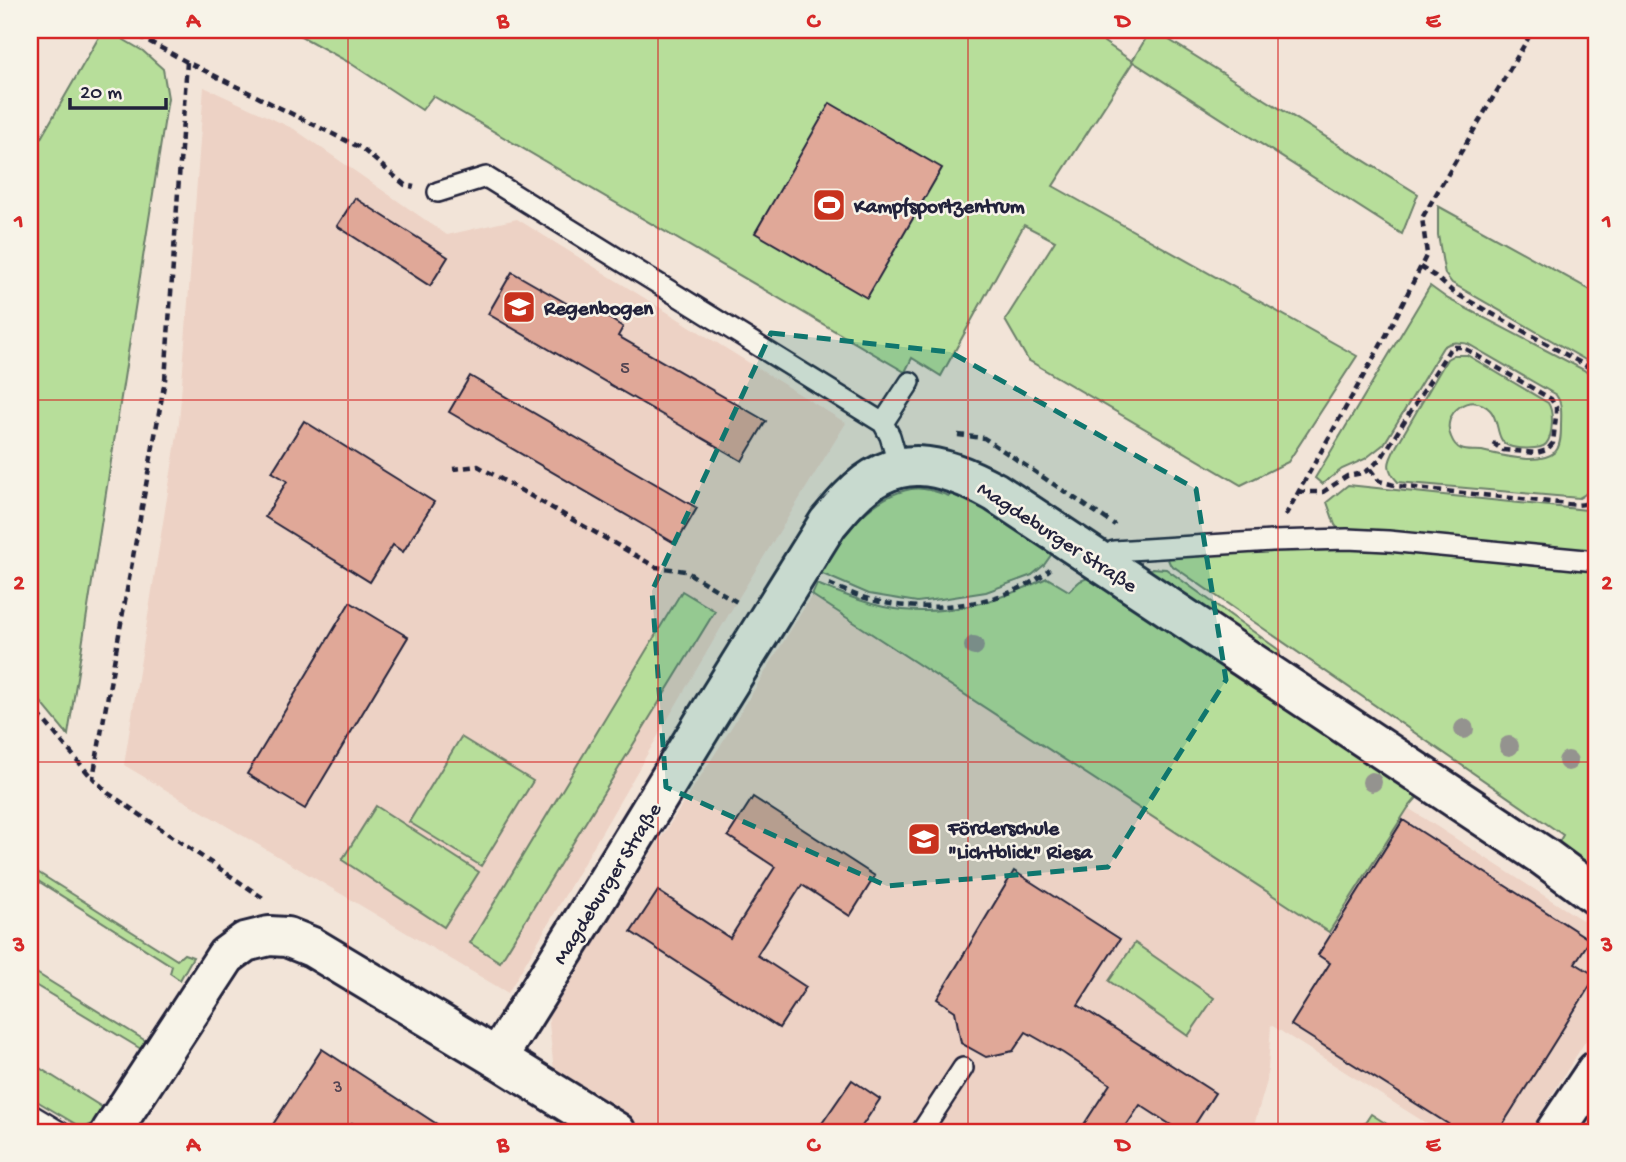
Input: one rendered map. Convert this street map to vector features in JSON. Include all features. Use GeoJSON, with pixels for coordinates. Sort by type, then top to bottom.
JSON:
{"type":"FeatureCollection","features":[{"type":"Feature","properties":{"kind":"street","name":"Magdeburger Straße"},"geometry":{"type":"LineString","coordinates":[[497,1058],[828,523],[852,496],[879,475],[900,467],[927,466],[954,472],[973,480],[1543,856],[1596,895]]}},
{"type":"Feature","properties":{"kind":"street"},"geometry":{"type":"LineString","coordinates":[[111,1132],[226,956],[245,942],[269,936],[288,937],[312,947],[497,1058],[564,1118],[616,1132]]}},
{"type":"Feature","properties":{"kind":"street"},"geometry":{"type":"LineString","coordinates":[[1564,1129],[1596,1071]]}},
{"type":"Feature","properties":{"kind":"lane"},"geometry":{"type":"LineString","coordinates":[[438,192],[486,177],[883,422],[900,467]]}},
{"type":"Feature","properties":{"kind":"lane"},"geometry":{"type":"LineString","coordinates":[[883,422],[910,382]]}},
{"type":"Feature","properties":{"kind":"lane"},"geometry":{"type":"LineString","coordinates":[[1101,564],[1114,551],[1347,539],[1596,561]]}},
{"type":"Feature","properties":{"kind":"lane"},"geometry":{"type":"LineString","coordinates":[[921,1132],[963,1068]]}},
{"type":"Feature","properties":{"kind":"lane"},"geometry":{"type":"LineString","coordinates":[[30,1114],[60,1132]]}},
{"type":"Feature","properties":{"kind":"path"},"geometry":{"type":"LineString","coordinates":[[128,30],[360,148],[405,185],[438,192]]}},
{"type":"Feature","properties":{"kind":"path"},"geometry":{"type":"LineString","coordinates":[[1272,541],[1393,323],[1427,254],[1422,218],[1532,30]]}},
{"type":"Feature","properties":{"kind":"path"},"geometry":{"type":"LineString","coordinates":[[93,778],[165,380],[187,62]]}},
{"type":"Feature","properties":{"kind":"path"},"geometry":{"type":"LineString","coordinates":[[1420,267],[1453,292],[1596,373]]}},
{"type":"Feature","properties":{"kind":"path"},"geometry":{"type":"LineString","coordinates":[[1298,492],[1323,492],[1347,476],[1370,469],[1382,457],[1451,347],[1461,347],[1469,351],[1551,399],[1556,407],[1553,443],[1547,450],[1538,453],[1503,450],[1491,442]]}},
{"type":"Feature","properties":{"kind":"path"},"geometry":{"type":"LineString","coordinates":[[453,469],[478,466],[656,567],[685,571],[766,623]]}},
{"type":"Feature","properties":{"kind":"path"},"geometry":{"type":"LineString","coordinates":[[1370,469],[1380,481],[1398,486],[1577,505],[1587,504],[1594,499],[1596,491]]}},
{"type":"Feature","properties":{"kind":"path"},"geometry":{"type":"LineString","coordinates":[[800,569],[852,594],[886,603],[918,607],[949,606],[985,600],[1017,589],[1044,575],[1061,559],[1070,542]]}},
{"type":"Feature","properties":{"kind":"path"},"geometry":{"type":"LineString","coordinates":[[30,717],[36,711],[108,793],[284,912],[288,937]]}},
{"type":"Feature","properties":{"kind":"highlighted area"},"geometry":{"type":"Polygon","coordinates":[[[771,333],[950,352],[1196,489],[1226,680],[1108,867],[887,886],[666,787],[652,591],[771,333]]]}},
{"type":"Feature","properties":{"kind":"shaded area"},"geometry":{"type":"Polygon","coordinates":[[[204,87],[294,129],[447,235],[517,219],[846,423],[736,602],[508,993],[124,765],[179,423],[204,87]]]}},
{"type":"Feature","properties":{"kind":"shaded area","name":"Förderschule \"Lichtblick\" Riesa"},"geometry":{"type":"Polygon","coordinates":[[[812,595],[1329,932],[1408,808],[1596,929],[1596,1024],[1529,1132],[1440,1132],[1271,1025],[1267,1081],[1252,1132],[652,1132],[554,1071],[548,1014],[720,746],[812,595]]]}},
{"type":"Feature","properties":{"kind":"green space"},"geometry":{"type":"Polygon","coordinates":[[[103,30],[143,51],[163,69],[168,98],[68,735],[30,689],[30,157],[103,30]]]}},
{"type":"Feature","properties":{"kind":"green space","name":"Kampfsportzentrum"},"geometry":{"type":"Polygon","coordinates":[[[290,30],[1109,30],[1104,42],[1132,61],[1153,30],[1418,194],[1402,234],[1133,62],[1053,186],[1357,356],[1288,462],[1241,485],[1028,360],[1005,320],[1055,241],[1024,225],[941,376],[912,358],[905,372],[433,96],[422,110],[350,63],[290,30]]]}},
{"type":"Feature","properties":{"kind":"green space"},"geometry":{"type":"Polygon","coordinates":[[[1438,206],[1596,293],[1596,366],[1452,283],[1445,274],[1443,264],[1438,235],[1438,206]]]}},
{"type":"Feature","properties":{"kind":"green space"},"geometry":{"type":"Polygon","coordinates":[[[1430,286],[1448,299],[1584,370],[1596,380],[1592,482],[1584,495],[1579,498],[1398,482],[1389,465],[1393,452],[1447,359],[1454,355],[1467,355],[1548,403],[1552,418],[1546,444],[1534,448],[1512,447],[1499,435],[1490,410],[1482,404],[1466,403],[1453,413],[1450,420],[1451,437],[1458,447],[1530,459],[1548,456],[1558,447],[1561,436],[1561,410],[1556,395],[1468,344],[1458,342],[1443,347],[1384,444],[1365,459],[1342,469],[1322,484],[1315,478],[1430,286]]]}},
{"type":"Feature","properties":{"kind":"green space"},"geometry":{"type":"Polygon","coordinates":[[[1348,485],[1596,511],[1596,555],[1340,531],[1335,525],[1327,502],[1348,485]]]}},
{"type":"Feature","properties":{"kind":"green space"},"geometry":{"type":"Polygon","coordinates":[[[958,488],[1056,548],[1044,565],[1032,575],[986,592],[917,602],[869,594],[818,572],[857,521],[881,501],[911,489],[926,489],[949,496],[958,488]]]}},
{"type":"Feature","properties":{"kind":"green space"},"geometry":{"type":"Polygon","coordinates":[[[1341,545],[1596,566],[1596,877],[1555,849],[1563,835],[1170,564],[1167,557],[1341,545]]]}},
{"type":"Feature","properties":{"kind":"green space"},"geometry":{"type":"Polygon","coordinates":[[[1152,568],[1166,569],[1279,650],[1280,655],[1273,665],[1147,579],[1152,568]]]}},
{"type":"Feature","properties":{"kind":"green space"},"geometry":{"type":"Polygon","coordinates":[[[1090,577],[1421,793],[1408,808],[1329,932],[812,595],[817,584],[875,605],[926,611],[988,601],[1047,578],[1069,591],[1080,581],[1090,577]]]}},
{"type":"Feature","properties":{"kind":"green space"},"geometry":{"type":"Polygon","coordinates":[[[682,591],[715,611],[500,962],[470,943],[682,591]]]}},
{"type":"Feature","properties":{"kind":"green space"},"geometry":{"type":"Polygon","coordinates":[[[461,737],[533,781],[481,866],[409,822],[461,737]]]}},
{"type":"Feature","properties":{"kind":"green space"},"geometry":{"type":"Polygon","coordinates":[[[376,806],[479,872],[444,927],[342,860],[376,806]]]}},
{"type":"Feature","properties":{"kind":"green space"},"geometry":{"type":"Polygon","coordinates":[[[31,868],[177,960],[184,954],[193,957],[180,980],[170,973],[172,966],[38,881],[30,885],[31,868]]]}},
{"type":"Feature","properties":{"kind":"green space"},"geometry":{"type":"Polygon","coordinates":[[[1135,943],[1214,998],[1188,1036],[1109,981],[1135,943]]]}},
{"type":"Feature","properties":{"kind":"green space"},"geometry":{"type":"Polygon","coordinates":[[[30,969],[146,1041],[141,1049],[30,982],[30,969]]]}},
{"type":"Feature","properties":{"kind":"green space"},"geometry":{"type":"Polygon","coordinates":[[[30,1062],[105,1109],[93,1123],[86,1127],[79,1126],[30,1097],[30,1062]]]}},
{"type":"Feature","properties":{"kind":"green space"},"geometry":{"type":"Polygon","coordinates":[[[1371,1114],[1399,1132],[1359,1132],[1371,1114]]]}},
{"type":"Feature","properties":{"kind":"building"},"geometry":{"type":"Polygon","coordinates":[[[830,103],[942,168],[867,298],[755,233],[830,103]]]}},
{"type":"Feature","properties":{"kind":"building"},"geometry":{"type":"Polygon","coordinates":[[[355,198],[448,257],[430,286],[337,226],[355,198]]]}},
{"type":"Feature","properties":{"kind":"building"},"geometry":{"type":"Polygon","coordinates":[[[512,272],[587,315],[591,308],[607,317],[623,327],[618,336],[766,421],[742,461],[488,314],[512,272]]]}},
{"type":"Feature","properties":{"kind":"building"},"geometry":{"type":"Polygon","coordinates":[[[470,376],[697,508],[676,544],[449,412],[470,376]]]}},
{"type":"Feature","properties":{"kind":"building"},"geometry":{"type":"Polygon","coordinates":[[[304,421],[434,502],[403,552],[393,545],[370,582],[265,517],[287,481],[272,472],[304,421]]]}},
{"type":"Feature","properties":{"kind":"building"},"geometry":{"type":"Polygon","coordinates":[[[350,602],[408,637],[305,809],[247,774],[350,602]]]}},
{"type":"Feature","properties":{"kind":"building"},"geometry":{"type":"Polygon","coordinates":[[[753,797],[875,876],[850,916],[802,885],[757,955],[806,987],[779,1028],[631,932],[658,891],[730,938],[775,867],[728,836],[753,797]]]}},
{"type":"Feature","properties":{"kind":"building"},"geometry":{"type":"Polygon","coordinates":[[[1403,820],[1590,940],[1575,963],[1596,976],[1498,1132],[1461,1132],[1291,1025],[1330,963],[1318,955],[1403,820]]]}},
{"type":"Feature","properties":{"kind":"building"},"geometry":{"type":"Polygon","coordinates":[[[1014,871],[1120,939],[1078,1005],[1215,1093],[1190,1132],[1182,1132],[1140,1105],[1122,1132],[1079,1132],[1110,1084],[1026,1032],[1013,1051],[986,1057],[961,1043],[955,1011],[937,999],[1014,871]]]}},
{"type":"Feature","properties":{"kind":"building"},"geometry":{"type":"Polygon","coordinates":[[[322,1049],[449,1132],[367,1132],[352,1123],[346,1132],[268,1132],[322,1049]]]}},
{"type":"Feature","properties":{"kind":"building"},"geometry":{"type":"Polygon","coordinates":[[[852,1080],[880,1099],[858,1132],[816,1132],[852,1080]]]}},
{"type":"Feature","properties":{"kind":"place","name":"Kampfsportzentrum"},"geometry":{"type":"Point","coordinates":[829,205]}},
{"type":"Feature","properties":{"kind":"place","name":"Regenbogen"},"geometry":{"type":"Point","coordinates":[519,307]}},
{"type":"Feature","properties":{"kind":"place","name":"Förderschule \"Lichtblick\" Riesa"},"geometry":{"type":"Point","coordinates":[924,839]}}]}
